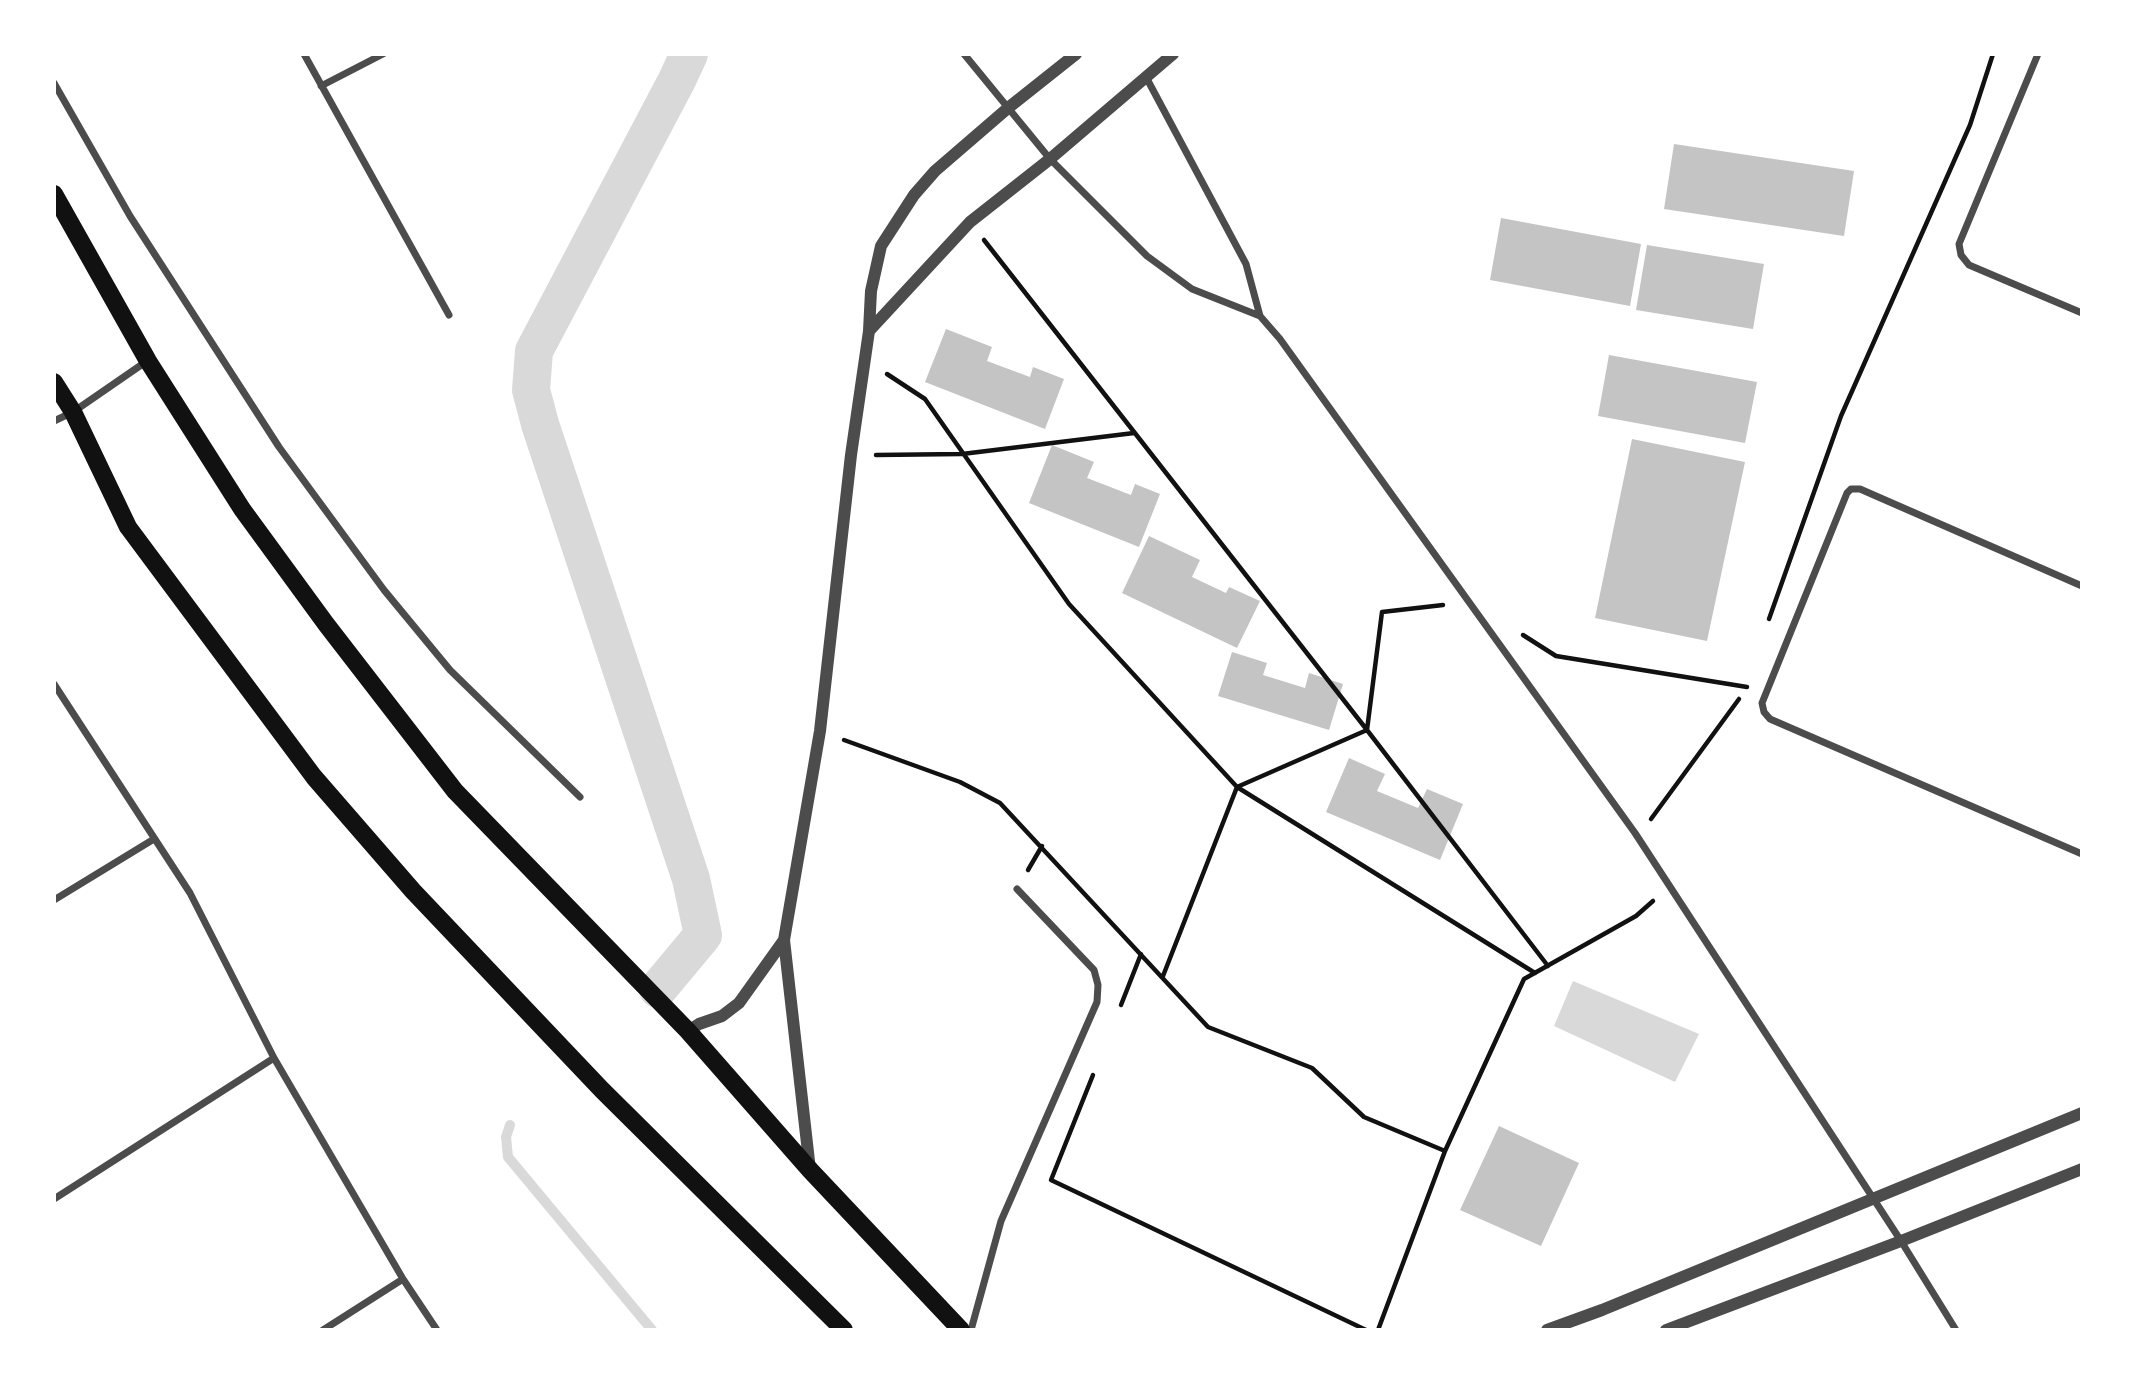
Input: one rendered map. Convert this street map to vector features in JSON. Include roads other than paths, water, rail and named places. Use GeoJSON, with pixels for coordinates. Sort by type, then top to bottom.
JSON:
{"type":"FeatureCollection","features":[{"type":"Feature","properties":{"kind":"main road"},"geometry":{"type":"LineString","coordinates":[[54,194],[148,361],[242,509],[326,624],[455,791],[688,1031],[810,1170],[961,1330]]}},
{"type":"Feature","properties":{"kind":"main road"},"geometry":{"type":"LineString","coordinates":[[54,382],[73,412],[128,527],[314,777],[413,891],[603,1090],[844,1330]]}},
{"type":"Feature","properties":{"kind":"street"},"geometry":{"type":"LineString","coordinates":[[304,54],[449,315]]}},
{"type":"Feature","properties":{"kind":"street"},"geometry":{"type":"LineString","coordinates":[[321,86],[383,54]]}},
{"type":"Feature","properties":{"kind":"street"},"geometry":{"type":"LineString","coordinates":[[964,54],[1050,159],[1147,256],[1192,289],[1260,316]]}},
{"type":"Feature","properties":{"kind":"street"},"geometry":{"type":"LineString","coordinates":[[810,1170],[784,940],[820,731],[851,456],[869,331],[872,290],[881,246],[914,195],[935,171],[1076,54]]}},
{"type":"Feature","properties":{"kind":"street"},"geometry":{"type":"LineString","coordinates":[[869,331],[970,222],[1050,159],[1173,54]]}},
{"type":"Feature","properties":{"kind":"street"},"geometry":{"type":"LineString","coordinates":[[2038,54],[1959,243],[1961,255],[1969,265],[2082,313]]}},
{"type":"Feature","properties":{"kind":"street"},"geometry":{"type":"LineString","coordinates":[[1146,77],[1246,264],[1260,316],[1280,339],[1635,833],[1956,1330]]}},
{"type":"Feature","properties":{"kind":"street"},"geometry":{"type":"LineString","coordinates":[[54,83],[130,216],[279,447],[384,590],[450,670],[580,797]]}},
{"type":"Feature","properties":{"kind":"street"},"geometry":{"type":"LineString","coordinates":[[54,421],[73,412],[148,361]]}},
{"type":"Feature","properties":{"kind":"street"},"geometry":{"type":"LineString","coordinates":[[2082,586],[1860,489],[1851,489],[1847,493],[1764,694],[1763,712],[1770,719],[2082,854]]}},
{"type":"Feature","properties":{"kind":"street"},"geometry":{"type":"LineString","coordinates":[[54,684],[190,893],[274,1058],[403,1279],[436,1330]]}},
{"type":"Feature","properties":{"kind":"street"},"geometry":{"type":"LineString","coordinates":[[54,900],[154,839]]}},
{"type":"Feature","properties":{"kind":"street"},"geometry":{"type":"LineString","coordinates":[[971,1330],[1001,1221],[1097,1002],[1098,985],[1094,970],[1017,889]]}},
{"type":"Feature","properties":{"kind":"street"},"geometry":{"type":"LineString","coordinates":[[688,1031],[722,1016],[739,1003],[784,940]]}},
{"type":"Feature","properties":{"kind":"street"},"geometry":{"type":"LineString","coordinates":[[54,1199],[274,1058]]}},
{"type":"Feature","properties":{"kind":"street"},"geometry":{"type":"LineString","coordinates":[[1547,1330],[2082,1113]]}},
{"type":"Feature","properties":{"kind":"street"},"geometry":{"type":"LineString","coordinates":[[1666,1330],[2082,1169]]}},
{"type":"Feature","properties":{"kind":"street"},"geometry":{"type":"LineString","coordinates":[[323,1330],[403,1279]]}},
{"type":"Feature","properties":{"kind":"waterway"},"geometry":{"type":"LineString","coordinates":[[658,989],[703,935],[691,879],[531,390],[534,351],[689,54]]}},
{"type":"Feature","properties":{"kind":"waterway"},"geometry":{"type":"LineString","coordinates":[[510,1125],[506,1137],[508,1157],[652,1330]]}}]}
